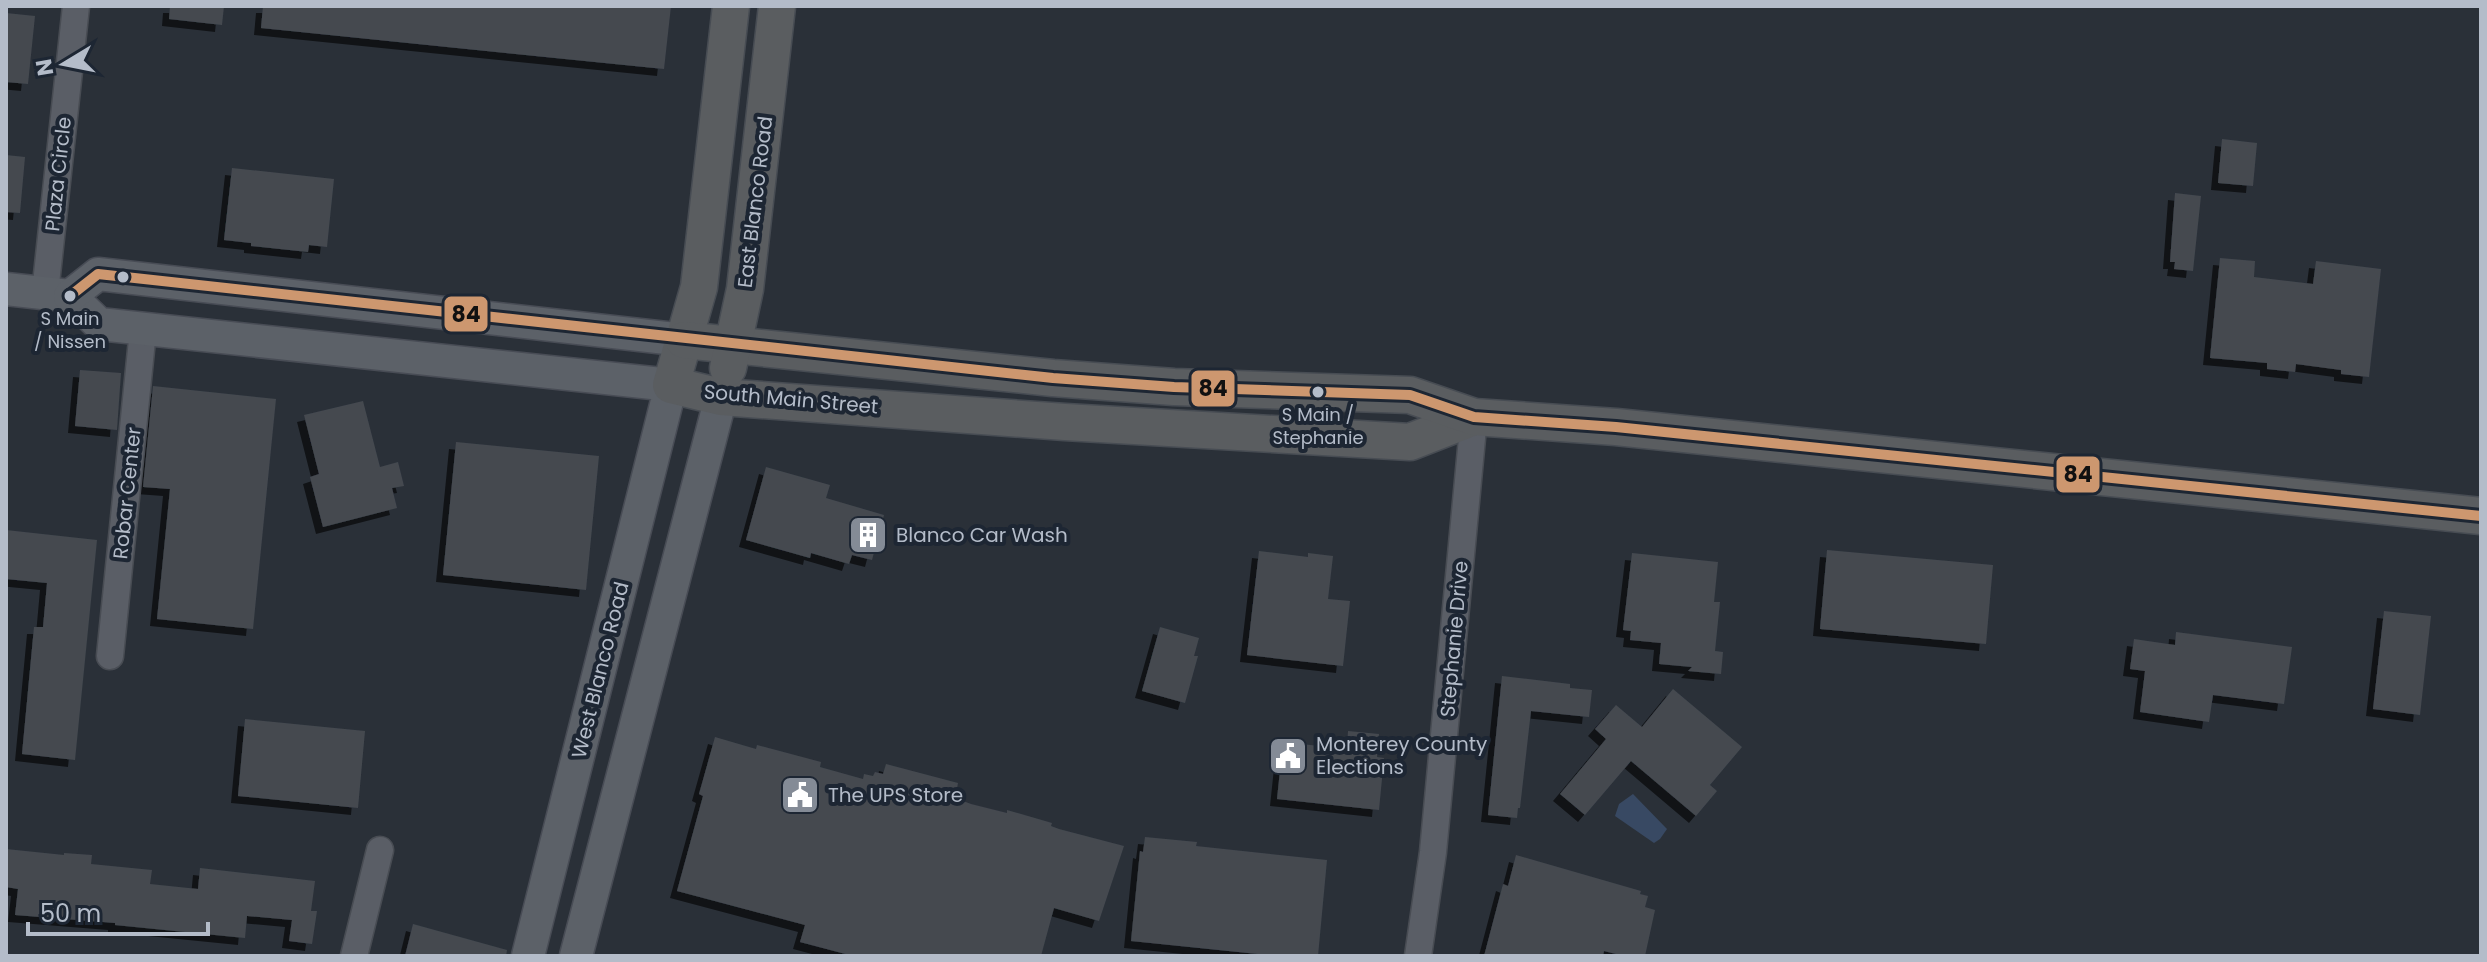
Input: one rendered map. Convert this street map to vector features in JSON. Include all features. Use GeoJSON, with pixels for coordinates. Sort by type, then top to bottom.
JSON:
{"type":"FeatureCollection","features":[{"type":"Feature","properties":{"kind":"highway"},"geometry":{"type":"LineString","coordinates":[[671,385],[699,287],[731,6]]}},
{"type":"Feature","properties":{"kind":"highway","name":"East Blanco Road"},"geometry":{"type":"LineString","coordinates":[[721,397],[745,289],[777,6]]}},
{"type":"Feature","properties":{"kind":"highway","name":"South Main Street"},"geometry":{"type":"LineString","coordinates":[[684,340],[1053,378],[1174,387],[1410,395],[1474,417],[1616,427],[2481,516]]}},
{"type":"Feature","properties":{"kind":"highway","name":"South Main Street"},"geometry":{"type":"LineString","coordinates":[[671,385],[721,397],[1079,423],[1410,442],[1474,417]]}},
{"type":"Feature","properties":{"kind":"main road","name":"South Main Street"},"geometry":{"type":"LineString","coordinates":[[671,385],[99,324],[58,295],[98,274],[684,340]]}},
{"type":"Feature","properties":{"kind":"main road"},"geometry":{"type":"LineString","coordinates":[[6,289],[58,295]]}},
{"type":"Feature","properties":{"kind":"main road","name":"West Blanco Road"},"geometry":{"type":"LineString","coordinates":[[528,956],[671,385]]}},
{"type":"Feature","properties":{"kind":"main road"},"geometry":{"type":"LineString","coordinates":[[576,956],[721,397]]}},
{"type":"Feature","properties":{"kind":"street","name":"Plaza Circle"},"geometry":{"type":"LineString","coordinates":[[58,295],[76,6]]}},
{"type":"Feature","properties":{"kind":"street","name":"Robar Center"},"geometry":{"type":"LineString","coordinates":[[110,656],[143,330]]}},
{"type":"Feature","properties":{"kind":"street","name":"Stephanie Drive"},"geometry":{"type":"LineString","coordinates":[[1418,956],[1433,852],[1474,417]]}},
{"type":"Feature","properties":{"kind":"street"},"geometry":{"type":"LineString","coordinates":[[354,956],[380,850]]}},
{"type":"Feature","properties":{"kind":"water"},"geometry":{"type":"Polygon","coordinates":[[[1633,794],[1667,829],[1654,843],[1615,816],[1619,804],[1633,794]]]}},
{"type":"Feature","properties":{"kind":"building"},"geometry":{"type":"Polygon","coordinates":[[[170,6],[224,6],[222,25],[169,19],[170,6]]]}},
{"type":"Feature","properties":{"kind":"building"},"geometry":{"type":"Polygon","coordinates":[[[263,6],[671,6],[664,69],[261,28],[263,6]]]}},
{"type":"Feature","properties":{"kind":"building"},"geometry":{"type":"Polygon","coordinates":[[[6,13],[35,16],[28,84],[6,82],[6,13]]]}},
{"type":"Feature","properties":{"kind":"building"},"geometry":{"type":"Polygon","coordinates":[[[2222,139],[2257,143],[2253,186],[2218,183],[2222,139]]]}},
{"type":"Feature","properties":{"kind":"building"},"geometry":{"type":"Polygon","coordinates":[[[6,155],[25,157],[20,213],[6,212],[6,155]]]}},
{"type":"Feature","properties":{"kind":"building"},"geometry":{"type":"Polygon","coordinates":[[[232,168],[334,179],[327,247],[309,245],[308,252],[224,240],[232,168]]]}},
{"type":"Feature","properties":{"kind":"building"},"geometry":{"type":"Polygon","coordinates":[[[2175,193],[2201,196],[2193,271],[2174,269],[2175,262],[2170,262],[2175,193]]]}},
{"type":"Feature","properties":{"kind":"building"},"geometry":{"type":"Polygon","coordinates":[[[2220,258],[2255,261],[2254,277],[2313,284],[2316,261],[2381,269],[2369,377],[2296,364],[2295,372],[2267,369],[2267,363],[2210,358],[2220,258]]]}},
{"type":"Feature","properties":{"kind":"building"},"geometry":{"type":"Polygon","coordinates":[[[80,370],[121,373],[117,430],[75,426],[80,370]]]}},
{"type":"Feature","properties":{"kind":"building"},"geometry":{"type":"Polygon","coordinates":[[[153,386],[276,399],[253,629],[157,619],[170,489],[143,487],[153,386]]]}},
{"type":"Feature","properties":{"kind":"building"},"geometry":{"type":"Polygon","coordinates":[[[363,401],[380,467],[398,462],[404,486],[392,488],[397,508],[323,527],[310,477],[319,474],[304,415],[363,401]]]}},
{"type":"Feature","properties":{"kind":"building"},"geometry":{"type":"Polygon","coordinates":[[[456,442],[599,456],[586,590],[443,575],[456,442]]]}},
{"type":"Feature","properties":{"kind":"building"},"geometry":{"type":"Polygon","coordinates":[[[766,467],[830,485],[826,498],[884,515],[872,560],[852,555],[849,564],[811,553],[810,558],[746,540],[766,467]]]}},
{"type":"Feature","properties":{"kind":"building"},"geometry":{"type":"Polygon","coordinates":[[[6,530],[97,540],[75,760],[22,754],[34,627],[43,627],[47,583],[6,579],[6,530]]]}},
{"type":"Feature","properties":{"kind":"building"},"geometry":{"type":"Polygon","coordinates":[[[1827,550],[1993,565],[1986,644],[1820,629],[1827,550]]]}},
{"type":"Feature","properties":{"kind":"building"},"geometry":{"type":"Polygon","coordinates":[[[1259,551],[1308,557],[1308,553],[1333,556],[1328,599],[1350,601],[1343,666],[1247,655],[1259,551]]]}},
{"type":"Feature","properties":{"kind":"building"},"geometry":{"type":"Polygon","coordinates":[[[1632,553],[1718,562],[1714,602],[1720,602],[1715,651],[1723,652],[1721,674],[1659,664],[1661,643],[1630,640],[1631,631],[1623,630],[1632,553]]]}},
{"type":"Feature","properties":{"kind":"building"},"geometry":{"type":"Polygon","coordinates":[[[2384,611],[2431,616],[2420,715],[2373,709],[2384,611]]]}},
{"type":"Feature","properties":{"kind":"building"},"geometry":{"type":"Polygon","coordinates":[[[1160,627],[1199,638],[1194,656],[1198,656],[1185,703],[1142,691],[1160,627]]]}},
{"type":"Feature","properties":{"kind":"building"},"geometry":{"type":"Polygon","coordinates":[[[2176,632],[2292,647],[2284,704],[2213,695],[2209,722],[2140,712],[2145,671],[2130,669],[2134,639],[2175,645],[2176,632]]]}},
{"type":"Feature","properties":{"kind":"building"},"geometry":{"type":"Polygon","coordinates":[[[1502,676],[1570,684],[1570,688],[1592,690],[1589,717],[1531,711],[1517,818],[1488,815],[1502,676]]]}},
{"type":"Feature","properties":{"kind":"building"},"geometry":{"type":"Polygon","coordinates":[[[1673,689],[1742,747],[1710,785],[1717,791],[1696,816],[1631,761],[1585,815],[1560,794],[1606,739],[1595,729],[1616,705],[1642,727],[1673,689]]]}},
{"type":"Feature","properties":{"kind":"building"},"geometry":{"type":"Polygon","coordinates":[[[245,719],[365,731],[358,808],[238,796],[245,719]]]}},
{"type":"Feature","properties":{"kind":"building"},"geometry":{"type":"Polygon","coordinates":[[[1348,731],[1379,734],[1377,757],[1384,758],[1379,810],[1277,799],[1283,742],[1347,749],[1348,731]]]}},
{"type":"Feature","properties":{"kind":"building"},"geometry":{"type":"Polygon","coordinates":[[[715,737],[821,762],[820,767],[863,779],[864,774],[883,774],[886,764],[958,783],[956,794],[964,796],[963,801],[1007,813],[1007,810],[1052,823],[1051,826],[1059,829],[1124,846],[1099,921],[1054,908],[1041,956],[853,956],[800,942],[805,925],[677,891],[703,796],[699,794],[715,737]]]}},
{"type":"Feature","properties":{"kind":"building"},"geometry":{"type":"Polygon","coordinates":[[[1145,837],[1197,842],[1196,846],[1327,860],[1318,956],[1277,956],[1131,941],[1140,851],[1143,852],[1145,837]]]}},
{"type":"Feature","properties":{"kind":"building"},"geometry":{"type":"Polygon","coordinates":[[[6,849],[92,855],[91,864],[152,870],[150,884],[198,889],[200,868],[315,881],[311,911],[317,911],[312,944],[289,941],[292,920],[247,916],[245,938],[15,915],[18,889],[6,887],[6,849]]]}},
{"type":"Feature","properties":{"kind":"building"},"geometry":{"type":"Polygon","coordinates":[[[1516,855],[1641,891],[1640,894],[1648,896],[1645,907],[1655,910],[1645,956],[1624,956],[1604,951],[1603,956],[1484,956],[1503,884],[1508,886],[1516,855]]]}},
{"type":"Feature","properties":{"kind":"building"},"geometry":{"type":"Polygon","coordinates":[[[413,924],[507,950],[506,956],[405,956],[413,924]]]}},
{"type":"Feature","properties":{"kind":"transit line","name":"84"},"geometry":{"type":"LineString","coordinates":[[70,296],[98,274],[1053,378],[1174,387],[1410,395],[1474,417],[1616,427],[2481,516]]}},
{"type":"Feature","properties":{"kind":"place","name":"S Main / Nissen"},"geometry":{"type":"Point","coordinates":[70,296]}},
{"type":"Feature","properties":{"kind":"place","name":"S Main / Stephanie"},"geometry":{"type":"Point","coordinates":[1318,392]}},
{"type":"Feature","properties":{"kind":"place","name":"Blanco Car Wash"},"geometry":{"type":"Point","coordinates":[868,535]}},
{"type":"Feature","properties":{"kind":"place","name":"Monterey County Elections"},"geometry":{"type":"Point","coordinates":[1288,756]}},
{"type":"Feature","properties":{"kind":"place","name":"The UPS Store"},"geometry":{"type":"Point","coordinates":[800,795]}}]}
